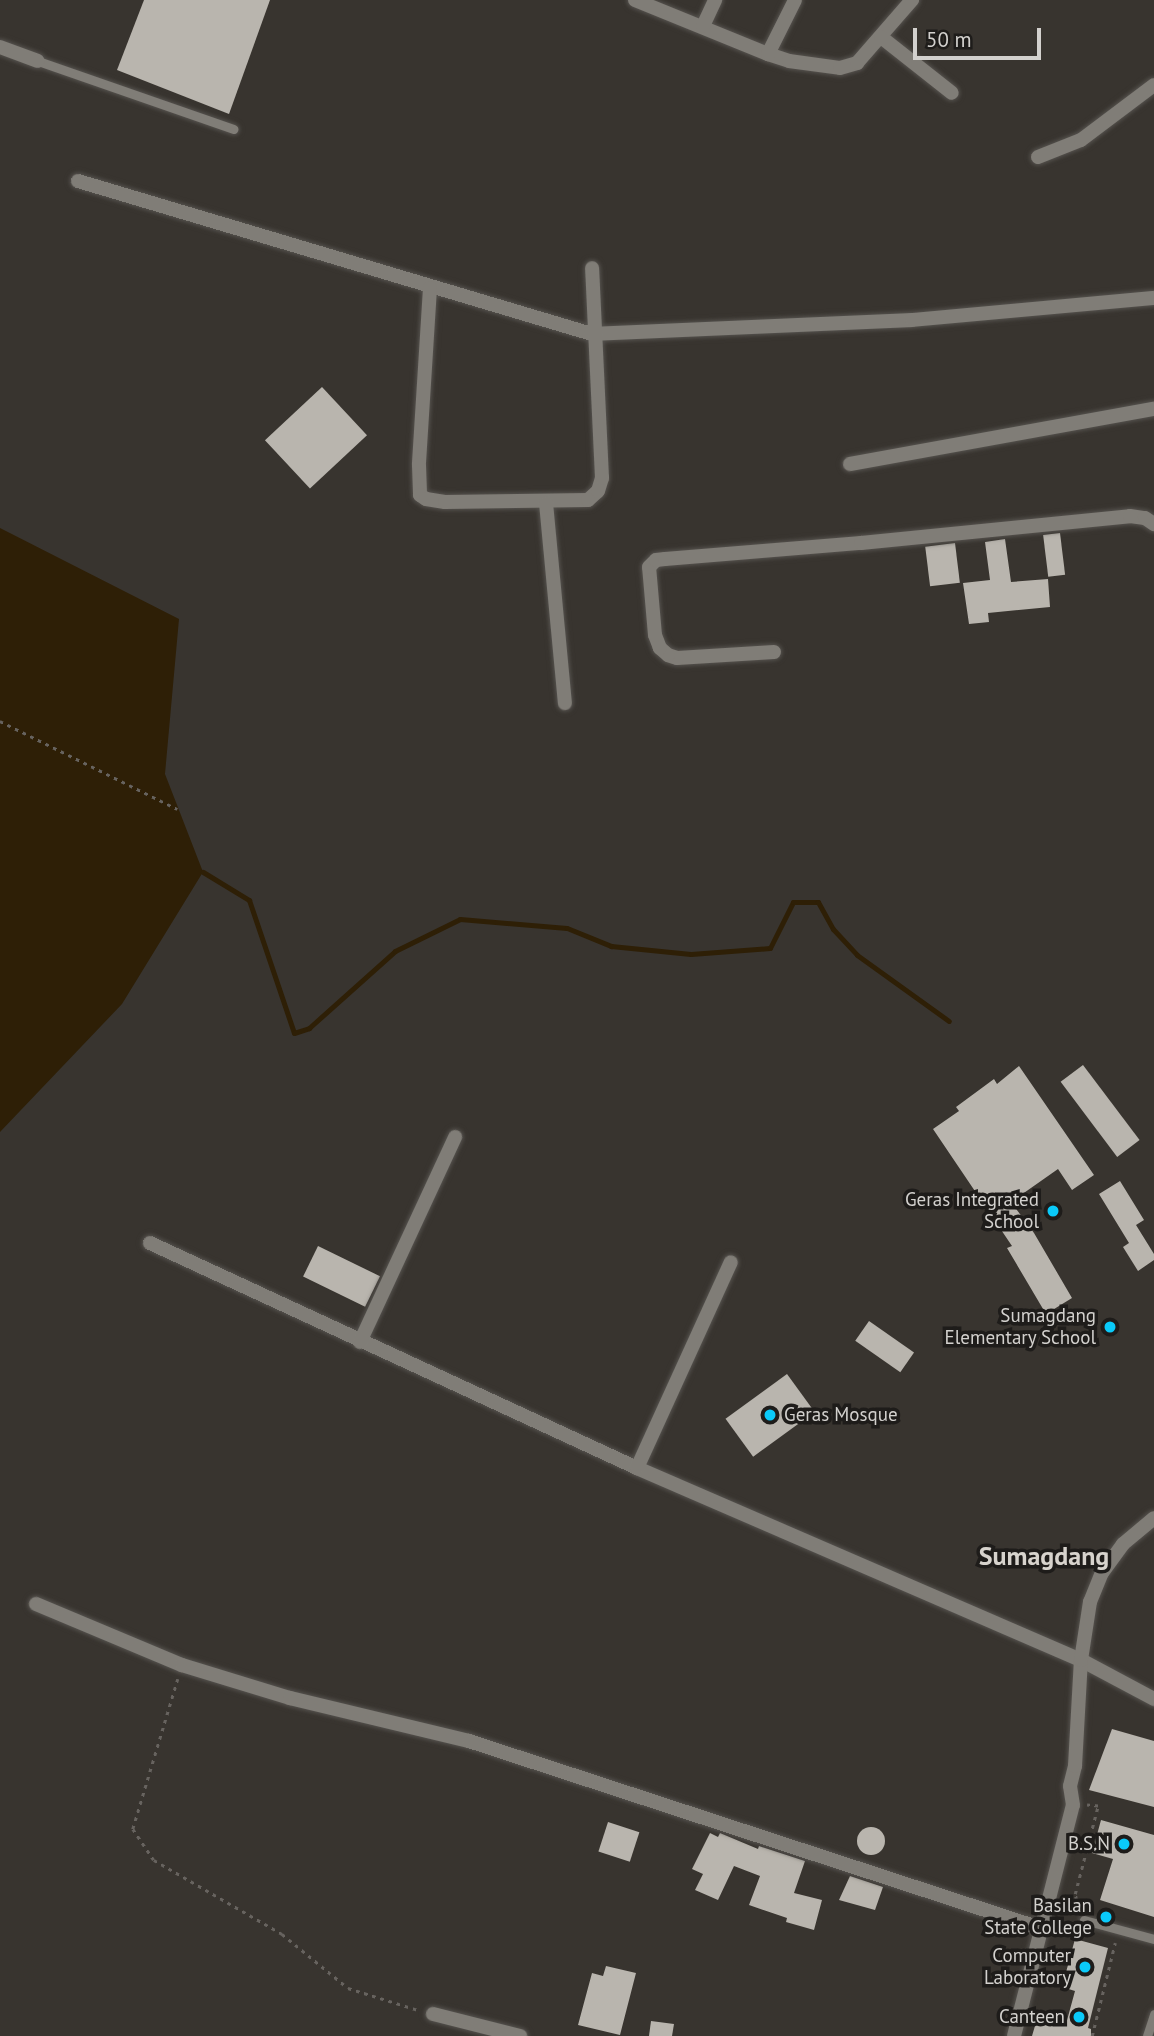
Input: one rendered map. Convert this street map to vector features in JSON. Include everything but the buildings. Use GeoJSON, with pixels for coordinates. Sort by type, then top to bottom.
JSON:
{"type":"FeatureCollection","features":[{"type":"Feature","properties":{"kind":"street"},"geometry":{"type":"LineString","coordinates":[[635,0],[768,54],[819,66],[849,68],[881,37],[912,0]]}},
{"type":"Feature","properties":{"kind":"street"},"geometry":{"type":"LineString","coordinates":[[703,26],[715,0]]}},
{"type":"Feature","properties":{"kind":"street"},"geometry":{"type":"LineString","coordinates":[[768,54],[795,0]]}},
{"type":"Feature","properties":{"kind":"street"},"geometry":{"type":"LineString","coordinates":[[881,37],[951,93]]}},
{"type":"Feature","properties":{"kind":"street"},"geometry":{"type":"LineString","coordinates":[[0,47],[37,61]]}},
{"type":"Feature","properties":{"kind":"street"},"geometry":{"type":"LineString","coordinates":[[1038,157],[1081,140],[1154,85]]}},
{"type":"Feature","properties":{"kind":"street"},"geometry":{"type":"LineString","coordinates":[[78,181],[209,218],[249,234],[287,242],[430,288],[592,334],[912,320],[1154,298]]}},
{"type":"Feature","properties":{"kind":"street"},"geometry":{"type":"LineString","coordinates":[[430,288],[419,465],[420,495],[426,499],[445,502],[546,503],[588,500],[601,485],[592,334],[592,268]]}},
{"type":"Feature","properties":{"kind":"street"},"geometry":{"type":"LineString","coordinates":[[850,464],[1154,408]]}},
{"type":"Feature","properties":{"kind":"street"},"geometry":{"type":"LineString","coordinates":[[546,503],[565,703]]}},
{"type":"Feature","properties":{"kind":"street"},"geometry":{"type":"LineString","coordinates":[[774,652],[677,658],[668,655],[660,648],[655,635],[649,567],[656,560],[665,559],[860,544],[1130,516],[1145,517],[1154,524]]}},
{"type":"Feature","properties":{"kind":"street"},"geometry":{"type":"LineString","coordinates":[[360,1342],[455,1137]]}},
{"type":"Feature","properties":{"kind":"street"},"geometry":{"type":"LineString","coordinates":[[150,1243],[637,1468],[1081,1660],[1154,1699]]}},
{"type":"Feature","properties":{"kind":"street"},"geometry":{"type":"LineString","coordinates":[[637,1468],[731,1262]]}},
{"type":"Feature","properties":{"kind":"street"},"geometry":{"type":"LineString","coordinates":[[1014,2036],[1073,1805],[1070,1786],[1075,1766],[1081,1660],[1090,1602],[1102,1573],[1123,1544],[1154,1518]]}},
{"type":"Feature","properties":{"kind":"street"},"geometry":{"type":"LineString","coordinates":[[36,1604],[182,1665],[290,1698],[469,1741],[1040,1928]]}},
{"type":"Feature","properties":{"kind":"street"},"geometry":{"type":"LineString","coordinates":[[433,2014],[520,2036]]}},
{"type":"Feature","properties":{"kind":"lane"},"geometry":{"type":"LineString","coordinates":[[37,61],[233,129]]}},
{"type":"Feature","properties":{"kind":"lane"},"geometry":{"type":"LineString","coordinates":[[1084,1920],[1154,1939]]}},
{"type":"Feature","properties":{"kind":"lane"},"geometry":{"type":"LineString","coordinates":[[1147,2036],[1154,2014]]}},
{"type":"Feature","properties":{"kind":"path"},"geometry":{"type":"LineString","coordinates":[[0,721],[177,808]]}},
{"type":"Feature","properties":{"kind":"path"},"geometry":{"type":"LineString","coordinates":[[182,1665],[133,1829],[154,1860],[282,1934],[348,1988],[433,2014]]}},
{"type":"Feature","properties":{"kind":"path"},"geometry":{"type":"LineString","coordinates":[[1073,1805],[1098,1806],[1075,1894],[1084,1920]]}},
{"type":"Feature","properties":{"kind":"path"},"geometry":{"type":"LineString","coordinates":[[1092,2036],[1118,1930]]}},
{"type":"Feature","properties":{"kind":"shaded area"},"geometry":{"type":"Polygon","coordinates":[[[0,528],[179,619],[165,774],[203,872],[122,1004],[0,1132],[0,528]]]}},
{"type":"Feature","properties":{"kind":"waterway"},"geometry":{"type":"LineString","coordinates":[[203,872],[249,900],[294,1033],[309,1028],[395,951],[460,919],[567,928],[611,946],[691,954],[770,948],[793,902],[818,902],[833,929],[857,955],[949,1021]]}},
{"type":"Feature","properties":{"kind":"place","name":"Geras Integrated School"},"geometry":{"type":"Point","coordinates":[1053,1211]}},
{"type":"Feature","properties":{"kind":"place","name":"Sumagdang Elementary School"},"geometry":{"type":"Point","coordinates":[1110,1327]}},
{"type":"Feature","properties":{"kind":"place","name":"Geras Mosque"},"geometry":{"type":"Point","coordinates":[770,1415]}},
{"type":"Feature","properties":{"kind":"place","name":"B.S.N"},"geometry":{"type":"Point","coordinates":[1124,1844]}},
{"type":"Feature","properties":{"kind":"place","name":"Basilan State College"},"geometry":{"type":"Point","coordinates":[1106,1917]}},
{"type":"Feature","properties":{"kind":"place","name":"Computer Laboratory"},"geometry":{"type":"Point","coordinates":[1085,1967]}},
{"type":"Feature","properties":{"kind":"place","name":"Canteen"},"geometry":{"type":"Point","coordinates":[1079,2017]}},
{"type":"Feature","properties":{"kind":"district","name":"Sumagdang"},"geometry":{"type":"Point","coordinates":[1044,1556]}}]}
